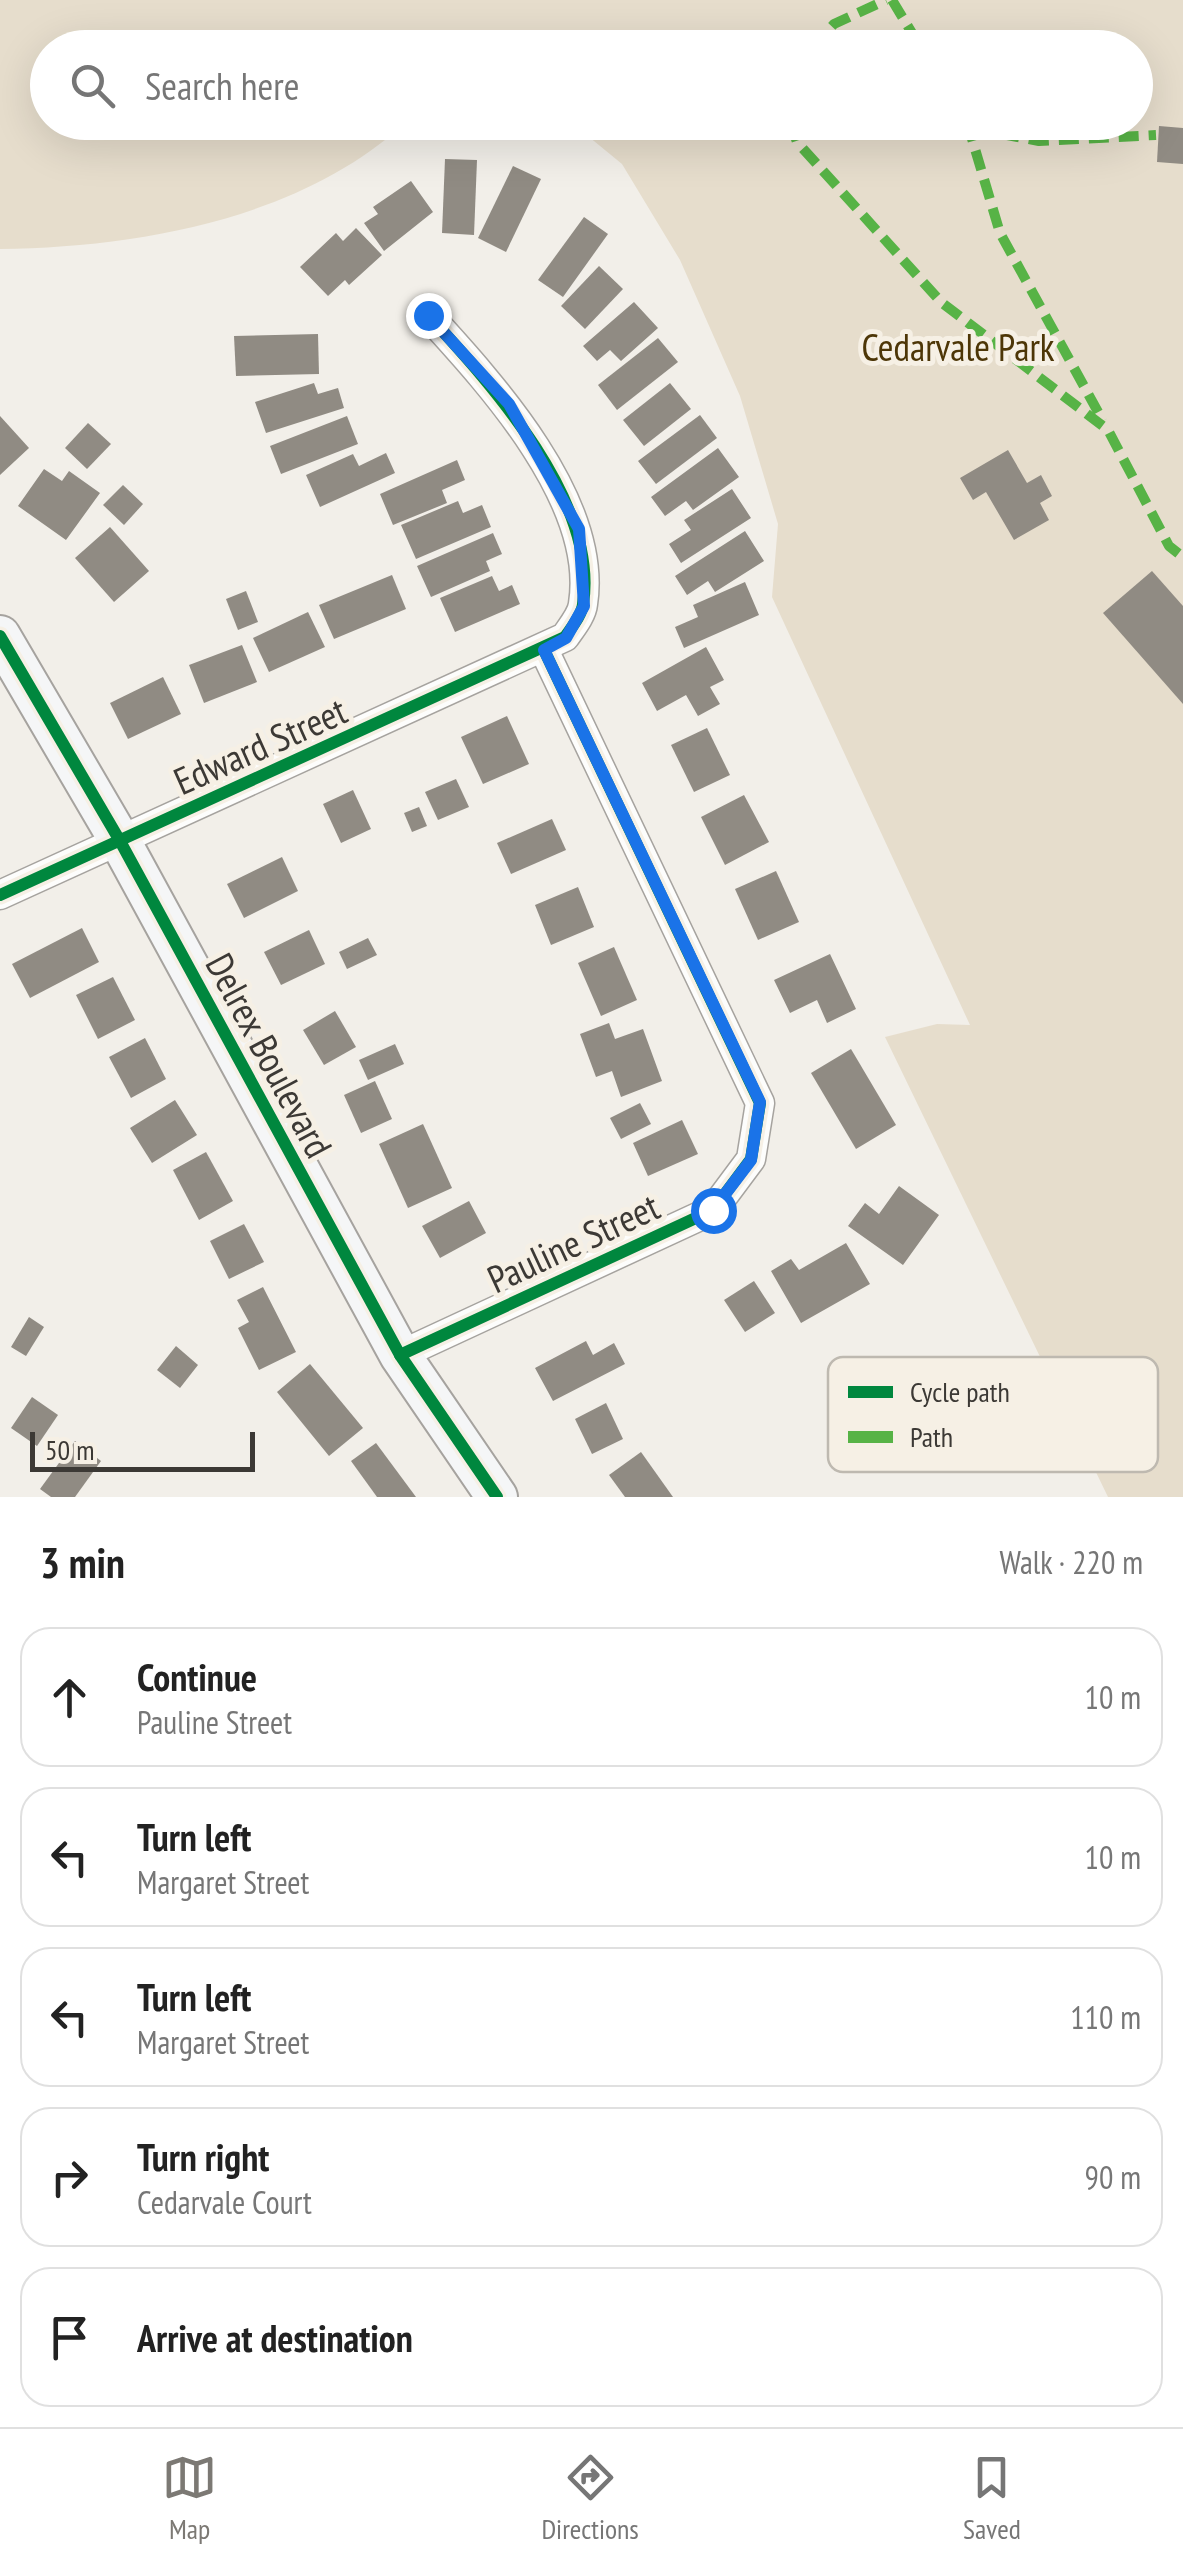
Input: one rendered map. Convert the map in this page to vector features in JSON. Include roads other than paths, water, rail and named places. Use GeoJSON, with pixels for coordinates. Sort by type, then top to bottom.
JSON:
{"type":"FeatureCollection","features":[{"type":"Feature","properties":{"kind":"street"},"geometry":{"type":"LineString","coordinates":[[428,315],[509,404],[579,529],[584,606],[566,638],[544,650]]}},
{"type":"Feature","properties":{"kind":"street","name":"Delrex Boulevard"},"geometry":{"type":"LineString","coordinates":[[0,636],[120,841],[400,1354],[497,1497]]}},
{"type":"Feature","properties":{"kind":"street","name":"Edward Street"},"geometry":{"type":"LineString","coordinates":[[0,896],[544,650]]}},
{"type":"Feature","properties":{"kind":"street","name":"Pauline Street"},"geometry":{"type":"LineString","coordinates":[[400,1354],[713,1210],[751,1160],[760,1102],[544,650]]}},
{"type":"Feature","properties":{"kind":"park label","name":"Cedarvale Park"},"geometry":{"type":"Point","coordinates":[958,346]}}]}
